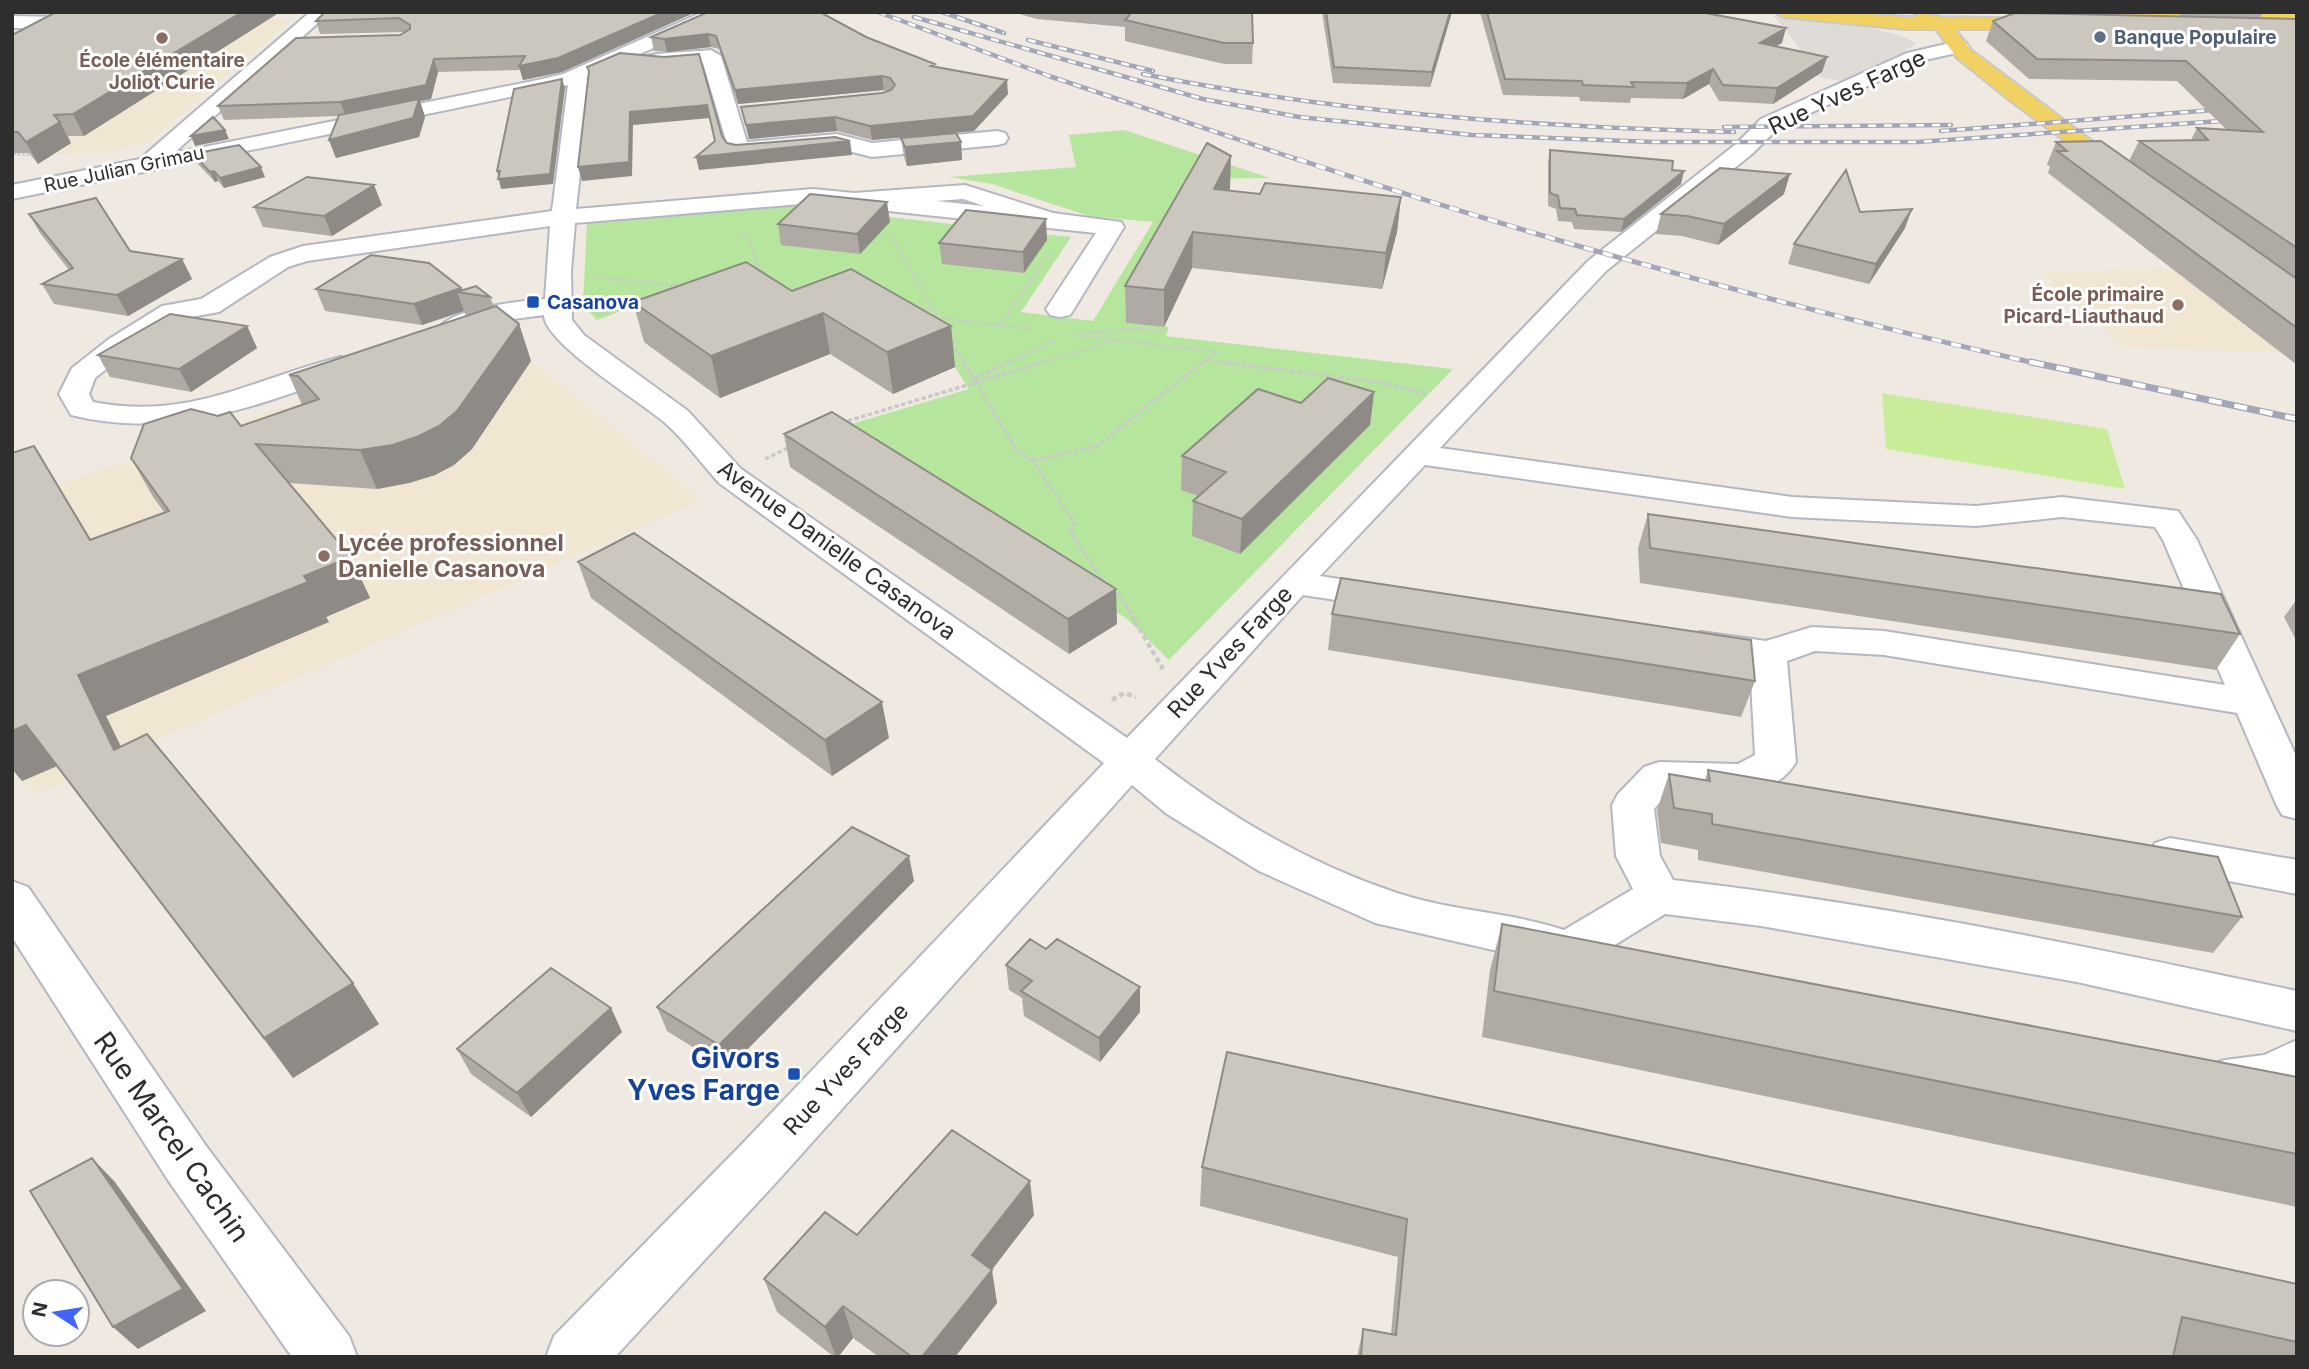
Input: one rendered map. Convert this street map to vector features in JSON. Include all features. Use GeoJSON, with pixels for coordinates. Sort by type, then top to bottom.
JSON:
{"type":"FeatureCollection","features":[{"type":"Feature","properties":{"kind":"main road"},"geometry":{"type":"LineString","coordinates":[[1775,12],[1792,12]]}},
{"type":"Feature","properties":{"kind":"main road"},"geometry":{"type":"LineString","coordinates":[[1783,12],[1890,17],[1941,23],[2099,16],[2297,18]]}},
{"type":"Feature","properties":{"kind":"main road"},"geometry":{"type":"LineString","coordinates":[[1904,12],[1941,23],[1957,49]]}},
{"type":"Feature","properties":{"kind":"main road"},"geometry":{"type":"LineString","coordinates":[[2056,12],[2291,31]]}},
{"type":"Feature","properties":{"kind":"main road"},"geometry":{"type":"LineString","coordinates":[[2231,12],[2297,18]]}},
{"type":"Feature","properties":{"kind":"main road"},"geometry":{"type":"LineString","coordinates":[[1890,17],[1957,49],[2019,98],[2141,186]]}},
{"type":"Feature","properties":{"kind":"street"},"geometry":{"type":"LineString","coordinates":[[12,22],[63,23],[85,12]]}},
{"type":"Feature","properties":{"kind":"street"},"geometry":{"type":"LineString","coordinates":[[149,164],[321,12]]}},
{"type":"Feature","properties":{"kind":"street","name":"Rue Julian Grimau"},"geometry":{"type":"LineString","coordinates":[[12,192],[540,86],[570,78],[719,12]]}},
{"type":"Feature","properties":{"kind":"street"},"geometry":{"type":"LineString","coordinates":[[287,43],[313,42]]}},
{"type":"Feature","properties":{"kind":"street","name":"Rue Yves Farge"},"geometry":{"type":"LineString","coordinates":[[575,1357],[763,1159],[1294,583],[1597,265],[1744,149],[1769,124],[1914,57],[1957,49]]}},
{"type":"Feature","properties":{"kind":"street"},"geometry":{"type":"LineString","coordinates":[[620,55],[667,61],[711,56],[738,149],[837,141],[872,150],[997,138]]}},
{"type":"Feature","properties":{"kind":"street"},"geometry":{"type":"LineString","coordinates":[[430,335],[494,313],[560,303],[563,217],[580,83],[570,78]]}},
{"type":"Feature","properties":{"kind":"street"},"geometry":{"type":"LineString","coordinates":[[728,114],[754,111]]}},
{"type":"Feature","properties":{"kind":"street"},"geometry":{"type":"LineString","coordinates":[[854,200],[965,191],[1054,231]]}},
{"type":"Feature","properties":{"kind":"street"},"geometry":{"type":"LineString","coordinates":[[367,357],[226,405],[185,414],[111,417],[82,409],[74,394],[82,374],[119,345],[172,312],[209,306],[279,262],[303,254],[563,217],[813,196],[916,206],[1054,231],[1112,227],[1060,309]]}},
{"type":"Feature","properties":{"kind":"street","name":"Avenue Danielle Casanova"},"geometry":{"type":"LineString","coordinates":[[560,303],[574,341],[677,417],[730,476],[1130,761],[1182,803],[1274,859],[1391,910],[1638,963]]}},
{"type":"Feature","properties":{"kind":"street"},"geometry":{"type":"LineString","coordinates":[[1416,454],[1792,508],[1976,516],[2062,507],[2166,518],[2180,540],[2297,804]]}},
{"type":"Feature","properties":{"kind":"street"},"geometry":{"type":"LineString","coordinates":[[1294,583],[1416,601]]}},
{"type":"Feature","properties":{"kind":"street"},"geometry":{"type":"LineString","coordinates":[[1674,640],[1768,654],[1812,639],[1884,643],[2251,702]]}},
{"type":"Feature","properties":{"kind":"street"},"geometry":{"type":"LineString","coordinates":[[1744,779],[1776,762],[1768,654]]}},
{"type":"Feature","properties":{"kind":"street"},"geometry":{"type":"LineString","coordinates":[[1659,896],[1638,856],[1633,805],[1659,777],[1744,779],[1798,789]]}},
{"type":"Feature","properties":{"kind":"street"},"geometry":{"type":"LineString","coordinates":[[2135,849],[2297,877]]}},
{"type":"Feature","properties":{"kind":"street"},"geometry":{"type":"LineString","coordinates":[[1571,949],[1659,896],[1761,908],[2077,963],[2297,1011]]}},
{"type":"Feature","properties":{"kind":"street","name":"Rue Marcel Cachin"},"geometry":{"type":"LineString","coordinates":[[15,911],[187,1163],[328,1357]]}},
{"type":"Feature","properties":{"kind":"street"},"geometry":{"type":"LineString","coordinates":[[2177,1078],[2204,1084],[2272,1076],[2297,1062]]}},
{"type":"Feature","properties":{"kind":"path"},"geometry":{"type":"LineString","coordinates":[[916,206],[890,237],[1017,451],[1033,461],[1075,524],[1070,531],[1106,587],[1118,592],[1168,677]]}},
{"type":"Feature","properties":{"kind":"path"},"geometry":{"type":"LineString","coordinates":[[1000,326],[1054,231]]}},
{"type":"Feature","properties":{"kind":"path"},"geometry":{"type":"LineString","coordinates":[[560,303],[583,275],[691,287]]}},
{"type":"Feature","properties":{"kind":"path"},"geometry":{"type":"LineString","coordinates":[[560,303],[678,285]]}},
{"type":"Feature","properties":{"kind":"path"},"geometry":{"type":"LineString","coordinates":[[905,306],[933,309]]}},
{"type":"Feature","properties":{"kind":"path"},"geometry":{"type":"LineString","coordinates":[[938,318],[1036,330]]}},
{"type":"Feature","properties":{"kind":"path"},"geometry":{"type":"LineString","coordinates":[[1033,461],[1097,446],[1216,352],[1068,334],[1135,329],[1166,331]]}},
{"type":"Feature","properties":{"kind":"path"},"geometry":{"type":"LineString","coordinates":[[975,381],[1056,339]]}},
{"type":"Feature","properties":{"kind":"path"},"geometry":{"type":"LineString","coordinates":[[841,424],[853,418],[1117,340]]}},
{"type":"Feature","properties":{"kind":"path"},"geometry":{"type":"LineString","coordinates":[[1206,360],[1383,383],[1466,403]]}},
{"type":"Feature","properties":{"kind":"path"},"geometry":{"type":"LineString","coordinates":[[730,476],[804,441]]}},
{"type":"Feature","properties":{"kind":"shaded area"},"geometry":{"type":"Polygon","coordinates":[[[279,12],[269,19],[292,19],[149,142],[103,154],[21,153],[86,114],[279,12]]]}},
{"type":"Feature","properties":{"kind":"shaded area"},"geometry":{"type":"Polygon","coordinates":[[[1774,16],[1855,24],[1899,35],[1917,43],[1893,59],[1843,82],[1816,76],[1803,53],[1774,16]]]}},
{"type":"Feature","properties":{"kind":"shaded area","name":"École primaire Picard-Liauthaud"},"geometry":{"type":"Polygon","coordinates":[[[2229,268],[2297,353],[2123,347],[2041,272],[2229,268]]]}},
{"type":"Feature","properties":{"kind":"shaded area","name":"Lycée professionnel Danielle Casanova"},"geometry":{"type":"Polygon","coordinates":[[[497,333],[702,500],[112,759],[69,781],[34,793],[22,781],[12,579],[58,485],[497,333]]]}},
{"type":"Feature","properties":{"kind":"green space"},"geometry":{"type":"Polygon","coordinates":[[[1124,130],[1270,178],[1185,179],[1126,323],[1169,327],[1166,336],[1453,369],[1169,660],[1126,618],[827,437],[848,425],[969,389],[955,367],[667,294],[597,320],[583,305],[587,221],[761,203],[1071,237],[1021,312],[1093,321],[1153,222],[1089,216],[992,184],[950,177],[1076,167],[1069,135],[1124,130]]]}},
{"type":"Feature","properties":{"kind":"green space"},"geometry":{"type":"Polygon","coordinates":[[[1882,393],[2107,429],[2125,489],[1886,449],[1882,393]]]}},
{"type":"Feature","properties":{"kind":"building","name":"École élémentaire Joliot Curie"},"geometry":{"type":"Polygon","coordinates":[[[56,12],[242,12],[73,114],[54,115],[60,122],[26,142],[18,132],[12,132],[12,35],[56,12]]]}},
{"type":"Feature","properties":{"kind":"building"},"geometry":{"type":"Polygon","coordinates":[[[325,12],[664,12],[558,58],[519,66],[525,56],[434,59],[426,85],[340,102],[218,106],[296,38],[400,35],[410,29],[410,25],[399,18],[316,21],[325,12]]]}},
{"type":"Feature","properties":{"kind":"building"},"geometry":{"type":"Polygon","coordinates":[[[708,12],[820,12],[866,37],[935,64],[931,66],[1007,80],[973,116],[870,126],[835,117],[746,125],[741,107],[882,93],[891,90],[895,85],[890,78],[882,76],[735,90],[716,36],[708,34],[664,39],[651,37],[708,12]]]}},
{"type":"Feature","properties":{"kind":"building"},"geometry":{"type":"Polygon","coordinates":[[[1132,12],[1252,12],[1253,43],[1224,43],[1125,20],[1132,12]]]}},
{"type":"Feature","properties":{"kind":"building"},"geometry":{"type":"Polygon","coordinates":[[[1326,12],[1450,12],[1432,72],[1334,67],[1326,12]]]}},
{"type":"Feature","properties":{"kind":"building"},"geometry":{"type":"Polygon","coordinates":[[[1487,12],[1700,12],[1786,28],[1760,43],[1827,57],[1777,88],[1723,85],[1713,69],[1687,83],[1631,82],[1634,87],[1583,85],[1582,81],[1505,79],[1487,12]]]}},
{"type":"Feature","properties":{"kind":"building"},"geometry":{"type":"Polygon","coordinates":[[[2015,13],[2297,19],[2297,248],[2139,141],[2208,140],[2197,128],[2263,132],[2186,61],[2037,59],[1993,21],[2015,13]]]}},
{"type":"Feature","properties":{"kind":"building"},"geometry":{"type":"Polygon","coordinates":[[[620,53],[664,57],[699,54],[722,136],[727,143],[736,145],[835,137],[850,141],[696,157],[715,141],[707,105],[630,112],[629,162],[578,167],[589,71],[587,67],[620,53]]]}},
{"type":"Feature","properties":{"kind":"building"},"geometry":{"type":"Polygon","coordinates":[[[562,79],[550,174],[498,179],[500,171],[497,171],[514,89],[562,79]]]}},
{"type":"Feature","properties":{"kind":"building"},"geometry":{"type":"Polygon","coordinates":[[[419,99],[413,118],[329,140],[339,115],[419,99]]]}},
{"type":"Feature","properties":{"kind":"building"},"geometry":{"type":"Polygon","coordinates":[[[213,117],[225,130],[191,136],[213,117]]]}},
{"type":"Feature","properties":{"kind":"building"},"geometry":{"type":"Polygon","coordinates":[[[956,133],[961,142],[905,147],[901,138],[956,133]]]}},
{"type":"Feature","properties":{"kind":"building"},"geometry":{"type":"Polygon","coordinates":[[[2101,141],[2297,279],[2297,328],[2057,151],[2067,151],[2056,142],[2101,141]]]}},
{"type":"Feature","properties":{"kind":"building"},"geometry":{"type":"Polygon","coordinates":[[[1207,143],[1231,156],[1214,189],[1260,194],[1265,183],[1401,197],[1386,253],[1193,232],[1164,290],[1125,286],[1207,143]]]}},
{"type":"Feature","properties":{"kind":"building"},"geometry":{"type":"Polygon","coordinates":[[[239,145],[261,167],[220,178],[214,171],[210,172],[193,154],[239,145]]]}},
{"type":"Feature","properties":{"kind":"building"},"geometry":{"type":"Polygon","coordinates":[[[1550,150],[1673,161],[1672,170],[1684,171],[1624,219],[1577,215],[1575,209],[1560,208],[1558,196],[1550,193],[1550,150]]]}},
{"type":"Feature","properties":{"kind":"building"},"geometry":{"type":"Polygon","coordinates":[[[1720,168],[1790,174],[1724,224],[1687,216],[1661,214],[1720,168]]]}},
{"type":"Feature","properties":{"kind":"building"},"geometry":{"type":"Polygon","coordinates":[[[1846,170],[1860,212],[1912,209],[1876,264],[1794,244],[1846,170]]]}},
{"type":"Feature","properties":{"kind":"building"},"geometry":{"type":"Polygon","coordinates":[[[307,177],[374,185],[324,216],[254,207],[307,177]]]}},
{"type":"Feature","properties":{"kind":"building"},"geometry":{"type":"Polygon","coordinates":[[[810,194],[887,202],[857,234],[778,224],[810,194]]]}},
{"type":"Feature","properties":{"kind":"building"},"geometry":{"type":"Polygon","coordinates":[[[96,198],[130,251],[182,259],[117,295],[42,284],[73,268],[29,214],[96,198]]]}},
{"type":"Feature","properties":{"kind":"building"},"geometry":{"type":"Polygon","coordinates":[[[966,210],[1046,219],[1023,252],[939,243],[966,210]]]}},
{"type":"Feature","properties":{"kind":"building"},"geometry":{"type":"Polygon","coordinates":[[[371,255],[429,263],[461,288],[414,304],[316,289],[371,255]]]}},
{"type":"Feature","properties":{"kind":"building"},"geometry":{"type":"Polygon","coordinates":[[[746,262],[792,291],[851,269],[951,326],[887,352],[823,313],[711,356],[633,302],[746,262]]]}},
{"type":"Feature","properties":{"kind":"building"},"geometry":{"type":"Polygon","coordinates":[[[476,286],[490,297],[457,292],[476,286]]]}},
{"type":"Feature","properties":{"kind":"building"},"geometry":{"type":"Polygon","coordinates":[[[496,306],[519,324],[457,411],[439,426],[393,445],[360,450],[256,444],[351,557],[304,576],[308,582],[78,675],[114,750],[147,734],[353,983],[264,1038],[26,725],[12,731],[12,453],[34,446],[90,540],[169,511],[131,458],[144,424],[191,409],[218,416],[230,412],[241,426],[319,399],[298,376],[289,375],[496,306]]]}},
{"type":"Feature","properties":{"kind":"building"},"geometry":{"type":"Polygon","coordinates":[[[170,314],[247,326],[179,369],[98,355],[170,314]]]}},
{"type":"Feature","properties":{"kind":"building"},"geometry":{"type":"Polygon","coordinates":[[[1328,378],[1374,392],[1242,519],[1193,501],[1226,472],[1182,456],[1258,389],[1301,403],[1328,378]]]}},
{"type":"Feature","properties":{"kind":"building"},"geometry":{"type":"Polygon","coordinates":[[[832,412],[1116,589],[1068,619],[784,434],[832,412]]]}},
{"type":"Feature","properties":{"kind":"building"},"geometry":{"type":"Polygon","coordinates":[[[1648,514],[2221,594],[2240,634],[1650,548],[1648,514]]]}},
{"type":"Feature","properties":{"kind":"building"},"geometry":{"type":"Polygon","coordinates":[[[634,533],[882,702],[825,740],[578,562],[634,533]]]}},
{"type":"Feature","properties":{"kind":"building"},"geometry":{"type":"Polygon","coordinates":[[[1341,578],[1751,640],[1755,681],[1332,614],[1341,578]]]}},
{"type":"Feature","properties":{"kind":"building"},"geometry":{"type":"Polygon","coordinates":[[[1708,770],[2218,857],[2242,917],[1712,824],[1712,814],[1674,808],[1669,774],[1710,781],[1708,770]]]}},
{"type":"Feature","properties":{"kind":"building"},"geometry":{"type":"Polygon","coordinates":[[[852,827],[909,856],[719,1045],[657,1007],[852,827]]]}},
{"type":"Feature","properties":{"kind":"building"},"geometry":{"type":"Polygon","coordinates":[[[1502,924],[2297,1077],[2297,1154],[1494,991],[1502,924]]]}},
{"type":"Feature","properties":{"kind":"building"},"geometry":{"type":"Polygon","coordinates":[[[1030,939],[1046,949],[1057,939],[1140,987],[1099,1038],[1021,991],[1032,981],[1006,965],[1030,939]]]}},
{"type":"Feature","properties":{"kind":"building"},"geometry":{"type":"Polygon","coordinates":[[[551,968],[611,1008],[517,1093],[457,1049],[551,968]]]}},
{"type":"Feature","properties":{"kind":"building"},"geometry":{"type":"Polygon","coordinates":[[[1227,1052],[2297,1284],[2297,1342],[2182,1317],[2173,1357],[1361,1357],[1363,1329],[1396,1335],[1407,1219],[1202,1167],[1227,1052]]]}},
{"type":"Feature","properties":{"kind":"building"},"geometry":{"type":"Polygon","coordinates":[[[952,1130],[1030,1181],[972,1255],[992,1270],[922,1357],[912,1357],[843,1306],[825,1327],[764,1279],[825,1212],[857,1235],[952,1130]]]}},
{"type":"Feature","properties":{"kind":"building"},"geometry":{"type":"Polygon","coordinates":[[[92,1158],[183,1289],[113,1327],[91,1291],[91,1278],[83,1278],[30,1191],[92,1158]]]}},
{"type":"Feature","properties":{"kind":"railway"},"geometry":{"type":"LineString","coordinates":[[878,12],[1049,76],[1302,161]]}},
{"type":"Feature","properties":{"kind":"railway"},"geometry":{"type":"LineString","coordinates":[[942,12],[1004,33]]}},
{"type":"Feature","properties":{"kind":"railway"},"geometry":{"type":"LineString","coordinates":[[914,17],[1203,99],[1299,117],[1472,135],[1654,142],[1917,142],[2236,120]]}},
{"type":"Feature","properties":{"kind":"railway"},"geometry":{"type":"LineString","coordinates":[[1028,40],[1153,71]]}},
{"type":"Feature","properties":{"kind":"railway"},"geometry":{"type":"LineString","coordinates":[[1143,74],[1290,99],[1437,116],[1734,132]]}},
{"type":"Feature","properties":{"kind":"railway"},"geometry":{"type":"LineString","coordinates":[[1941,131],[2227,109]]}},
{"type":"Feature","properties":{"kind":"railway"},"geometry":{"type":"LineString","coordinates":[[1724,127],[1951,125]]}},
{"type":"Feature","properties":{"kind":"railway"},"geometry":{"type":"LineString","coordinates":[[1297,159],[1480,217],[1758,296],[2039,364]]}},
{"type":"Feature","properties":{"kind":"railway"},"geometry":{"type":"LineString","coordinates":[[2031,362],[2297,419]]}},
{"type":"Feature","properties":{"kind":"place","name":"Banque Populaire"},"geometry":{"type":"Point","coordinates":[2100,37]}},
{"type":"Feature","properties":{"kind":"place","name":"École élémentaire Joliot Curie"},"geometry":{"type":"Point","coordinates":[162,38]}},
{"type":"Feature","properties":{"kind":"place","name":"Casanova"},"geometry":{"type":"Point","coordinates":[533,302]}},
{"type":"Feature","properties":{"kind":"place","name":"École primaire Picard-Liauthaud"},"geometry":{"type":"Point","coordinates":[2178,305]}},
{"type":"Feature","properties":{"kind":"place","name":"Lycée professionnel Danielle Casanova"},"geometry":{"type":"Point","coordinates":[324,556]}},
{"type":"Feature","properties":{"kind":"place","name":"Givors Yves Farge"},"geometry":{"type":"Point","coordinates":[794,1074]}}]}
